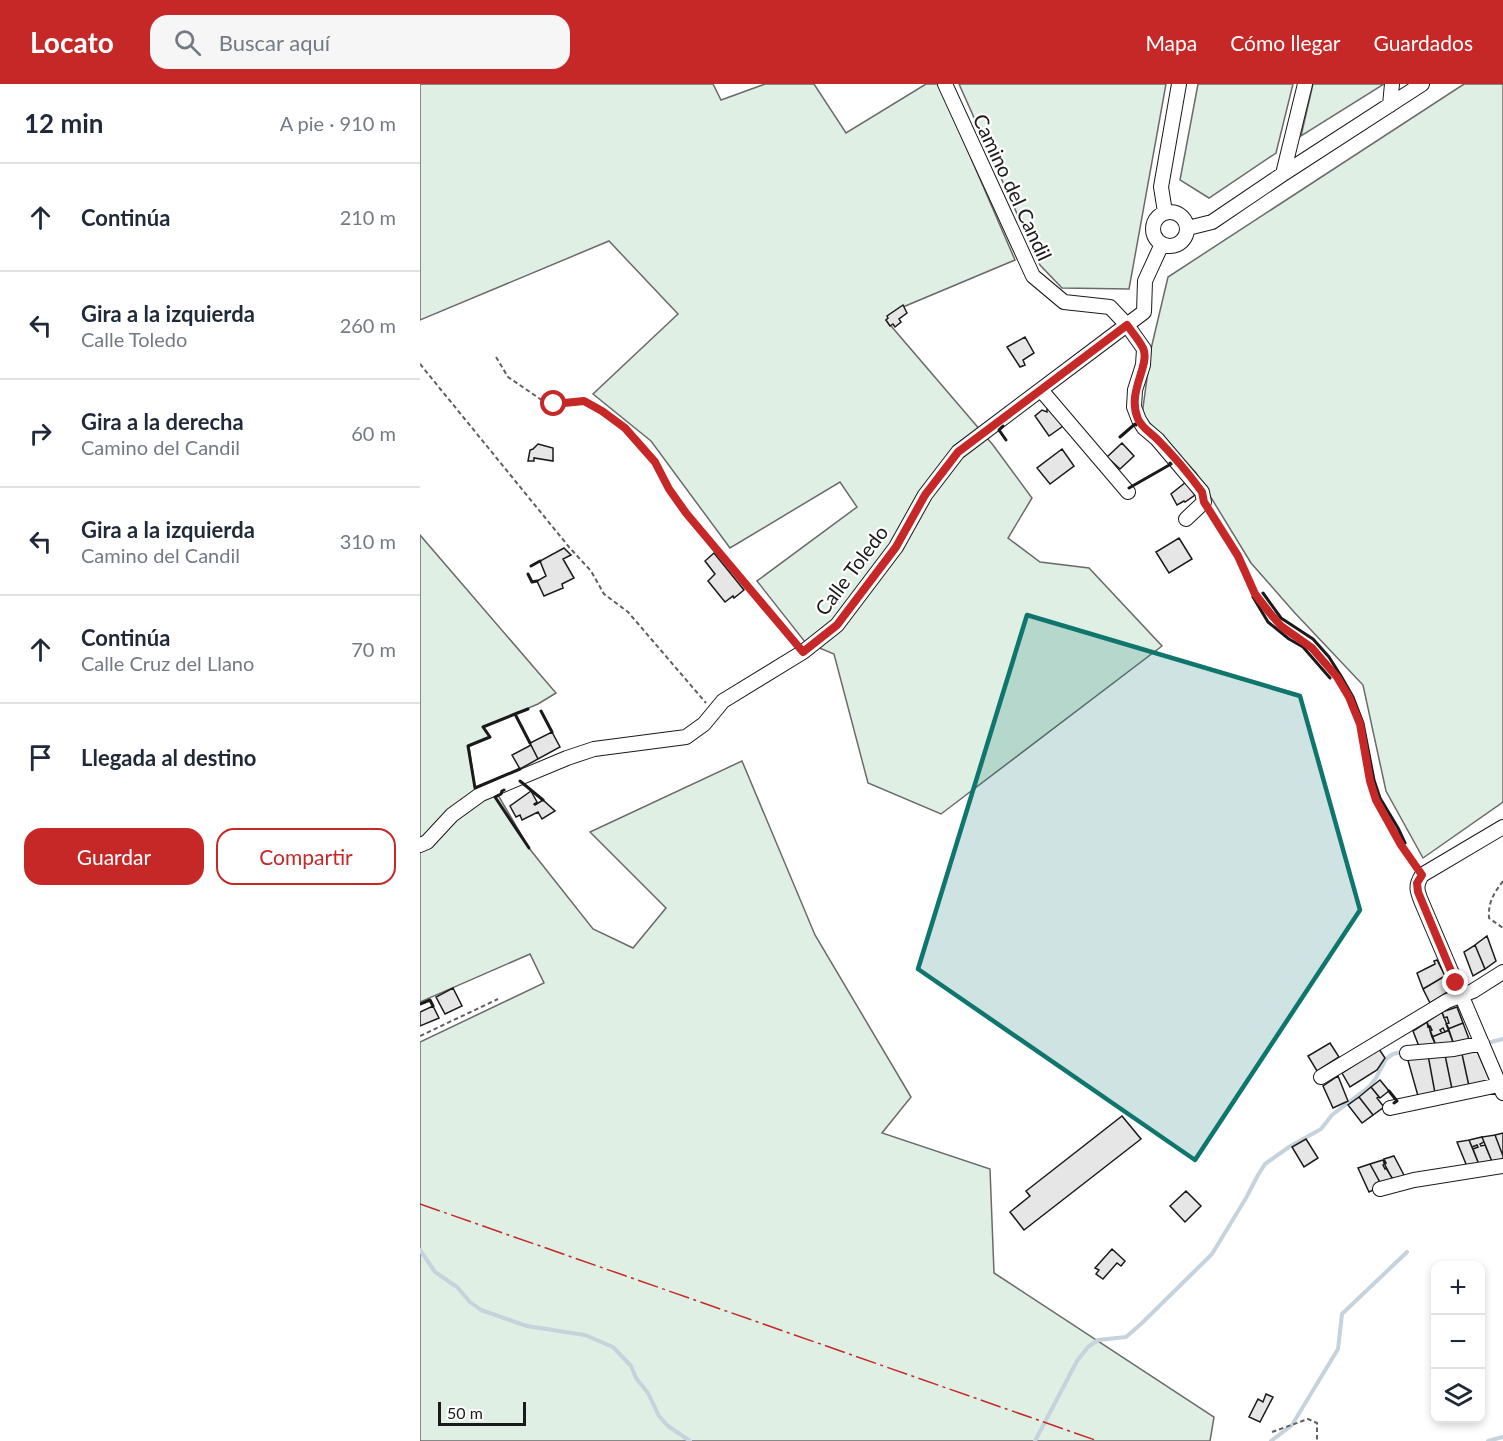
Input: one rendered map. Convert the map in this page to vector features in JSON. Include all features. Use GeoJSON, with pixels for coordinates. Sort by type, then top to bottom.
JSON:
{"type":"FeatureCollection","features":[{"type":"Feature","properties":{"kind":"street","name":"Camino del Candil"},"geometry":{"type":"LineString","coordinates":[[945,84],[1033,276],[1064,302],[1110,307],[1127,325],[1144,349],[1143,365],[1135,390],[1134,407],[1139,420],[1198,486],[1204,502]]}},
{"type":"Feature","properties":{"kind":"street"},"geometry":{"type":"LineString","coordinates":[[1165,212],[1161,187],[1179,84]]}},
{"type":"Feature","properties":{"kind":"street"},"geometry":{"type":"LineString","coordinates":[[1283,174],[1305,84]]}},
{"type":"Feature","properties":{"kind":"street"},"geometry":{"type":"LineString","coordinates":[[1390,105],[1392,84]]}},
{"type":"Feature","properties":{"kind":"street"},"geometry":{"type":"LineString","coordinates":[[1188,228],[1212,222],[1422,84]]}},
{"type":"Feature","properties":{"kind":"street"},"geometry":{"type":"LineString","coordinates":[[1165,212],[1174,212],[1184,218],[1188,228],[1187,236],[1181,243],[1172,247],[1162,244],[1155,238],[1153,230],[1156,219],[1165,212]]}},
{"type":"Feature","properties":{"kind":"street","name":"Calle Toledo"},"geometry":{"type":"LineString","coordinates":[[420,845],[427,842],[452,815],[481,794],[567,758],[594,749],[686,737],[704,724],[723,701],[803,652],[837,625],[896,547],[925,495],[958,452],[1143,312],[1145,281],[1162,244]]}},
{"type":"Feature","properties":{"kind":"street"},"geometry":{"type":"LineString","coordinates":[[1041,390],[1128,492]]}},
{"type":"Feature","properties":{"kind":"street"},"geometry":{"type":"LineString","coordinates":[[1186,519],[1204,502]]}},
{"type":"Feature","properties":{"kind":"street"},"geometry":{"type":"LineString","coordinates":[[1390,1108],[1501,1089],[1418,892],[1417,883],[1422,875],[1503,827]]}},
{"type":"Feature","properties":{"kind":"street"},"geometry":{"type":"LineString","coordinates":[[1321,1077],[1447,1001],[1473,991],[1503,972]]}},
{"type":"Feature","properties":{"kind":"street"},"geometry":{"type":"LineString","coordinates":[[1407,1053],[1454,1049],[1482,1043]]}},
{"type":"Feature","properties":{"kind":"street"},"geometry":{"type":"LineString","coordinates":[[1380,1189],[1414,1180],[1503,1166]]}},
{"type":"Feature","properties":{"kind":"path"},"geometry":{"type":"LineString","coordinates":[[496,357],[508,378],[546,403],[584,401],[625,428],[655,462],[669,489],[686,513],[803,652]]}},
{"type":"Feature","properties":{"kind":"path"},"geometry":{"type":"LineString","coordinates":[[420,364],[561,538],[591,571],[604,594],[628,612],[714,712]]}},
{"type":"Feature","properties":{"kind":"path"},"geometry":{"type":"LineString","coordinates":[[1204,502],[1238,556],[1255,594],[1281,626],[1312,648],[1337,677],[1349,697],[1360,724],[1370,781],[1376,800],[1401,845],[1422,875]]}},
{"type":"Feature","properties":{"kind":"path"},"geometry":{"type":"LineString","coordinates":[[1503,881],[1488,908],[1489,918],[1503,928]]}},
{"type":"Feature","properties":{"kind":"path"},"geometry":{"type":"LineString","coordinates":[[420,1036],[498,999]]}},
{"type":"Feature","properties":{"kind":"path"},"geometry":{"type":"LineString","coordinates":[[1272,1432],[1308,1419],[1317,1423],[1317,1441]]}},
{"type":"Feature","properties":{"kind":"highlighted area"},"geometry":{"type":"Polygon","coordinates":[[[1027,615],[1300,696],[1360,910],[1195,1160],[918,969],[1027,615]]]}},
{"type":"Feature","properties":{"kind":"green space"},"geometry":{"type":"Polygon","coordinates":[[[420,84],[713,84],[721,100],[765,84],[814,84],[846,133],[926,84],[939,84],[1015,260],[903,307],[886,320],[993,445],[1032,498],[1008,538],[1040,562],[1089,568],[1162,646],[941,814],[868,783],[834,654],[805,642],[757,581],[857,507],[840,482],[730,548],[651,441],[593,394],[678,314],[609,241],[420,320],[420,84]]]}},
{"type":"Feature","properties":{"kind":"green space"},"geometry":{"type":"Polygon","coordinates":[[[959,84],[1166,84],[1129,289],[1062,288],[1040,265],[959,84]]]}},
{"type":"Feature","properties":{"kind":"green space"},"geometry":{"type":"Polygon","coordinates":[[[1198,84],[1293,84],[1276,153],[1209,198],[1180,180],[1198,84]]]}},
{"type":"Feature","properties":{"kind":"green space"},"geometry":{"type":"Polygon","coordinates":[[[1313,84],[1384,84],[1301,136],[1313,84]]]}},
{"type":"Feature","properties":{"kind":"green space"},"geometry":{"type":"Polygon","coordinates":[[[1464,84],[1503,84],[1503,802],[1423,858],[1386,791],[1363,685],[1251,563],[1196,473],[1142,415],[1151,349],[1168,277],[1464,84]]]}},
{"type":"Feature","properties":{"kind":"green space"},"geometry":{"type":"Polygon","coordinates":[[[420,535],[556,693],[538,704],[483,727],[490,737],[469,746],[475,788],[495,797],[498,795],[529,848],[593,929],[633,948],[666,908],[590,832],[742,761],[815,935],[911,1097],[882,1133],[990,1169],[994,1273],[1214,1417],[1210,1441],[420,1441],[420,1042],[544,983],[530,954],[420,1002],[420,535]]]}},
{"type":"Feature","properties":{"kind":"building"},"geometry":{"type":"Polygon","coordinates":[[[903,305],[907,313],[899,319],[901,322],[895,327],[893,324],[890,326],[886,320],[887,316],[903,305]]]}},
{"type":"Feature","properties":{"kind":"building"},"geometry":{"type":"Polygon","coordinates":[[[1025,337],[1034,353],[1023,360],[1025,365],[1020,367],[1007,347],[1025,337]]]}},
{"type":"Feature","properties":{"kind":"building"},"geometry":{"type":"Polygon","coordinates":[[[1047,409],[1052,409],[1066,424],[1049,436],[1035,416],[1042,410],[1047,412],[1047,409]]]}},
{"type":"Feature","properties":{"kind":"building"},"geometry":{"type":"Polygon","coordinates":[[[1122,443],[1134,456],[1120,469],[1107,457],[1122,443]]]}},
{"type":"Feature","properties":{"kind":"building"},"geometry":{"type":"Polygon","coordinates":[[[538,444],[553,448],[553,461],[534,458],[534,461],[528,461],[530,450],[538,444]]]}},
{"type":"Feature","properties":{"kind":"building"},"geometry":{"type":"Polygon","coordinates":[[[1062,449],[1074,466],[1050,484],[1037,468],[1062,449]]]}},
{"type":"Feature","properties":{"kind":"building"},"geometry":{"type":"Polygon","coordinates":[[[1186,482],[1195,495],[1177,505],[1171,494],[1186,482]]]}},
{"type":"Feature","properties":{"kind":"building"},"geometry":{"type":"Polygon","coordinates":[[[1179,538],[1192,559],[1169,573],[1156,552],[1179,538]]]}},
{"type":"Feature","properties":{"kind":"building"},"geometry":{"type":"Polygon","coordinates":[[[564,548],[571,555],[563,559],[574,578],[562,584],[563,588],[544,596],[537,581],[546,576],[540,561],[564,548]]]}},
{"type":"Feature","properties":{"kind":"building"},"geometry":{"type":"Polygon","coordinates":[[[714,553],[744,590],[725,602],[708,581],[715,574],[705,561],[714,553]]]}},
{"type":"Feature","properties":{"kind":"building"},"geometry":{"type":"Polygon","coordinates":[[[552,732],[560,747],[538,759],[530,743],[552,732]]]}},
{"type":"Feature","properties":{"kind":"building"},"geometry":{"type":"Polygon","coordinates":[[[531,745],[538,759],[520,769],[512,755],[531,745]]]}},
{"type":"Feature","properties":{"kind":"building"},"geometry":{"type":"Polygon","coordinates":[[[531,791],[537,802],[535,805],[543,800],[555,811],[542,819],[538,812],[522,820],[520,815],[516,817],[510,806],[531,791]]]}},
{"type":"Feature","properties":{"kind":"building"},"geometry":{"type":"Polygon","coordinates":[[[1487,936],[1496,961],[1485,969],[1475,945],[1487,936]]]}},
{"type":"Feature","properties":{"kind":"building"},"geometry":{"type":"Polygon","coordinates":[[[1475,945],[1485,969],[1473,976],[1464,952],[1475,945]]]}},
{"type":"Feature","properties":{"kind":"building"},"geometry":{"type":"Polygon","coordinates":[[[1437,960],[1445,976],[1423,989],[1417,973],[1435,964],[1434,961],[1437,960]]]}},
{"type":"Feature","properties":{"kind":"building"},"geometry":{"type":"Polygon","coordinates":[[[1445,976],[1451,990],[1430,1003],[1423,989],[1445,976]]]}},
{"type":"Feature","properties":{"kind":"building"},"geometry":{"type":"Polygon","coordinates":[[[453,988],[462,1006],[445,1014],[436,997],[453,988]]]}},
{"type":"Feature","properties":{"kind":"building"},"geometry":{"type":"Polygon","coordinates":[[[433,1006],[439,1018],[420,1026],[420,1012],[433,1006]]]}},
{"type":"Feature","properties":{"kind":"building"},"geometry":{"type":"Polygon","coordinates":[[[1457,1007],[1463,1023],[1448,1029],[1447,1017],[1444,1018],[1442,1012],[1457,1007]]]}},
{"type":"Feature","properties":{"kind":"building"},"geometry":{"type":"Polygon","coordinates":[[[1442,1012],[1449,1030],[1445,1032],[1443,1028],[1440,1030],[1442,1033],[1432,1037],[1430,1031],[1432,1030],[1430,1026],[1428,1027],[1427,1022],[1442,1012]]]}},
{"type":"Feature","properties":{"kind":"building"},"geometry":{"type":"Polygon","coordinates":[[[1427,1022],[1437,1048],[1420,1049],[1413,1031],[1427,1022]]]}},
{"type":"Feature","properties":{"kind":"building"},"geometry":{"type":"Polygon","coordinates":[[[1463,1023],[1469,1039],[1454,1045],[1448,1029],[1463,1023]]]}},
{"type":"Feature","properties":{"kind":"building"},"geometry":{"type":"Polygon","coordinates":[[[1449,1030],[1454,1045],[1437,1048],[1432,1037],[1449,1030]]]}},
{"type":"Feature","properties":{"kind":"building"},"geometry":{"type":"Polygon","coordinates":[[[1330,1043],[1339,1057],[1317,1071],[1308,1056],[1330,1043]]]}},
{"type":"Feature","properties":{"kind":"building"},"geometry":{"type":"Polygon","coordinates":[[[1379,1049],[1385,1058],[1377,1070],[1350,1087],[1342,1073],[1379,1049]]]}},
{"type":"Feature","properties":{"kind":"building"},"geometry":{"type":"Polygon","coordinates":[[[1477,1051],[1490,1081],[1469,1086],[1462,1054],[1477,1051]]]}},
{"type":"Feature","properties":{"kind":"building"},"geometry":{"type":"Polygon","coordinates":[[[1462,1054],[1469,1086],[1452,1089],[1445,1055],[1462,1054]]]}},
{"type":"Feature","properties":{"kind":"building"},"geometry":{"type":"Polygon","coordinates":[[[1428,1055],[1445,1055],[1452,1089],[1435,1093],[1428,1055]]]}},
{"type":"Feature","properties":{"kind":"building"},"geometry":{"type":"Polygon","coordinates":[[[1428,1055],[1435,1093],[1418,1096],[1407,1057],[1428,1055]]]}},
{"type":"Feature","properties":{"kind":"building"},"geometry":{"type":"Polygon","coordinates":[[[1338,1076],[1348,1101],[1333,1108],[1323,1086],[1338,1076]]]}},
{"type":"Feature","properties":{"kind":"building"},"geometry":{"type":"Polygon","coordinates":[[[1380,1080],[1389,1091],[1380,1098],[1371,1087],[1380,1080]]]}},
{"type":"Feature","properties":{"kind":"building"},"geometry":{"type":"Polygon","coordinates":[[[1371,1087],[1384,1107],[1373,1115],[1359,1097],[1371,1087]]]}},
{"type":"Feature","properties":{"kind":"building"},"geometry":{"type":"Polygon","coordinates":[[[1359,1097],[1373,1115],[1362,1123],[1348,1105],[1359,1097]]]}},
{"type":"Feature","properties":{"kind":"building"},"geometry":{"type":"Polygon","coordinates":[[[1122,1116],[1141,1139],[1024,1230],[1010,1212],[1030,1196],[1026,1191],[1122,1116]]]}},
{"type":"Feature","properties":{"kind":"building"},"geometry":{"type":"Polygon","coordinates":[[[1503,1133],[1503,1156],[1495,1135],[1503,1133]]]}},
{"type":"Feature","properties":{"kind":"building"},"geometry":{"type":"Polygon","coordinates":[[[1495,1135],[1503,1156],[1503,1163],[1493,1164],[1482,1137],[1495,1135]]]}},
{"type":"Feature","properties":{"kind":"building"},"geometry":{"type":"Polygon","coordinates":[[[1482,1137],[1484,1142],[1480,1144],[1485,1145],[1493,1164],[1480,1167],[1473,1149],[1478,1147],[1477,1145],[1472,1147],[1469,1140],[1482,1137]]]}},
{"type":"Feature","properties":{"kind":"building"},"geometry":{"type":"Polygon","coordinates":[[[1306,1139],[1318,1158],[1304,1167],[1292,1147],[1306,1139]]]}},
{"type":"Feature","properties":{"kind":"building"},"geometry":{"type":"Polygon","coordinates":[[[1469,1140],[1480,1167],[1468,1169],[1457,1142],[1469,1140]]]}},
{"type":"Feature","properties":{"kind":"building"},"geometry":{"type":"Polygon","coordinates":[[[1394,1156],[1406,1179],[1394,1182],[1384,1159],[1394,1156]]]}},
{"type":"Feature","properties":{"kind":"building"},"geometry":{"type":"Polygon","coordinates":[[[1383,1160],[1385,1169],[1394,1181],[1382,1186],[1370,1164],[1383,1160]]]}},
{"type":"Feature","properties":{"kind":"building"},"geometry":{"type":"Polygon","coordinates":[[[1370,1164],[1382,1186],[1369,1192],[1358,1168],[1370,1164]]]}},
{"type":"Feature","properties":{"kind":"building"},"geometry":{"type":"Polygon","coordinates":[[[1186,1191],[1201,1206],[1185,1222],[1170,1206],[1186,1191]]]}},
{"type":"Feature","properties":{"kind":"building"},"geometry":{"type":"Polygon","coordinates":[[[1112,1249],[1125,1261],[1121,1266],[1117,1263],[1103,1279],[1096,1274],[1099,1270],[1095,1268],[1112,1249]]]}},
{"type":"Feature","properties":{"kind":"building"},"geometry":{"type":"Polygon","coordinates":[[[1266,1394],[1273,1397],[1260,1422],[1249,1417],[1258,1399],[1263,1402],[1266,1394]]]}},
{"type":"Feature","properties":{"kind":"waterway"},"geometry":{"type":"LineString","coordinates":[[1491,1042],[1503,1039]]}},
{"type":"Feature","properties":{"kind":"waterway"},"geometry":{"type":"LineString","coordinates":[[1035,1441],[1077,1361],[1088,1347],[1098,1340],[1126,1337],[1142,1323],[1212,1254],[1265,1164],[1321,1129],[1332,1115],[1370,1086],[1386,1059],[1393,1054],[1405,1051]]}},
{"type":"Feature","properties":{"kind":"waterway"},"geometry":{"type":"LineString","coordinates":[[420,1250],[435,1272],[457,1287],[470,1302],[481,1310],[527,1326],[585,1335],[613,1347],[631,1366],[659,1416],[668,1426],[690,1441]]}},
{"type":"Feature","properties":{"kind":"waterway"},"geometry":{"type":"LineString","coordinates":[[1271,1441],[1292,1425],[1338,1349],[1342,1314],[1407,1252]]}},
{"type":"Feature","properties":{"kind":"waterway"},"geometry":{"type":"LineString","coordinates":[[1488,1441],[1503,1437]]}},
{"type":"Feature","properties":{"kind":"wall"},"geometry":{"type":"LineString","coordinates":[[1120,437],[1136,425]]}},
{"type":"Feature","properties":{"kind":"wall"},"geometry":{"type":"LineString","coordinates":[[1003,426],[999,430],[1006,440]]}},
{"type":"Feature","properties":{"kind":"wall"},"geometry":{"type":"LineString","coordinates":[[1129,488],[1170,463]]}},
{"type":"Feature","properties":{"kind":"wall"},"geometry":{"type":"LineString","coordinates":[[531,566],[540,561]]}},
{"type":"Feature","properties":{"kind":"wall"},"geometry":{"type":"LineString","coordinates":[[528,574],[532,582],[537,581]]}},
{"type":"Feature","properties":{"kind":"wall"},"geometry":{"type":"LineString","coordinates":[[1263,593],[1281,618],[1313,639],[1329,657],[1353,697],[1363,723],[1374,780],[1380,798],[1405,843]]}},
{"type":"Feature","properties":{"kind":"wall"},"geometry":{"type":"LineString","coordinates":[[1253,597],[1268,622],[1303,647],[1330,678]]}},
{"type":"Feature","properties":{"kind":"wall"},"geometry":{"type":"LineString","coordinates":[[515,714],[528,709]]}},
{"type":"Feature","properties":{"kind":"wall"},"geometry":{"type":"LineString","coordinates":[[541,711],[552,732]]}},
{"type":"Feature","properties":{"kind":"wall"},"geometry":{"type":"LineString","coordinates":[[520,769],[475,788],[468,746],[490,737],[483,727],[515,714],[530,743]]}},
{"type":"Feature","properties":{"kind":"wall"},"geometry":{"type":"LineString","coordinates":[[520,781],[543,800]]}},
{"type":"Feature","properties":{"kind":"wall"},"geometry":{"type":"LineString","coordinates":[[504,790],[495,797],[529,848]]}},
{"type":"Feature","properties":{"kind":"wall"},"geometry":{"type":"LineString","coordinates":[[420,1004],[430,1000],[433,1006]]}},
{"type":"Feature","properties":{"kind":"wall"},"geometry":{"type":"LineString","coordinates":[[1389,1091],[1397,1101],[1394,1103]]}},
{"type":"Feature","properties":{"kind":"power"},"geometry":{"type":"LineString","coordinates":[[420,1204],[1098,1441]]}},
{"type":"Feature","properties":{"kind":"route"},"geometry":{"type":"LineString","coordinates":[[554,404],[584,401],[625,428],[655,462],[669,489],[686,513],[803,652],[837,625],[896,547],[925,495],[958,452],[1127,325],[1144,349],[1143,365],[1135,390],[1134,407],[1139,420],[1198,486],[1204,502],[1238,556],[1255,594],[1281,626],[1312,648],[1337,677],[1349,697],[1360,724],[1370,781],[1376,800],[1401,845],[1422,875],[1417,883],[1418,892],[1456,983]]}}]}
